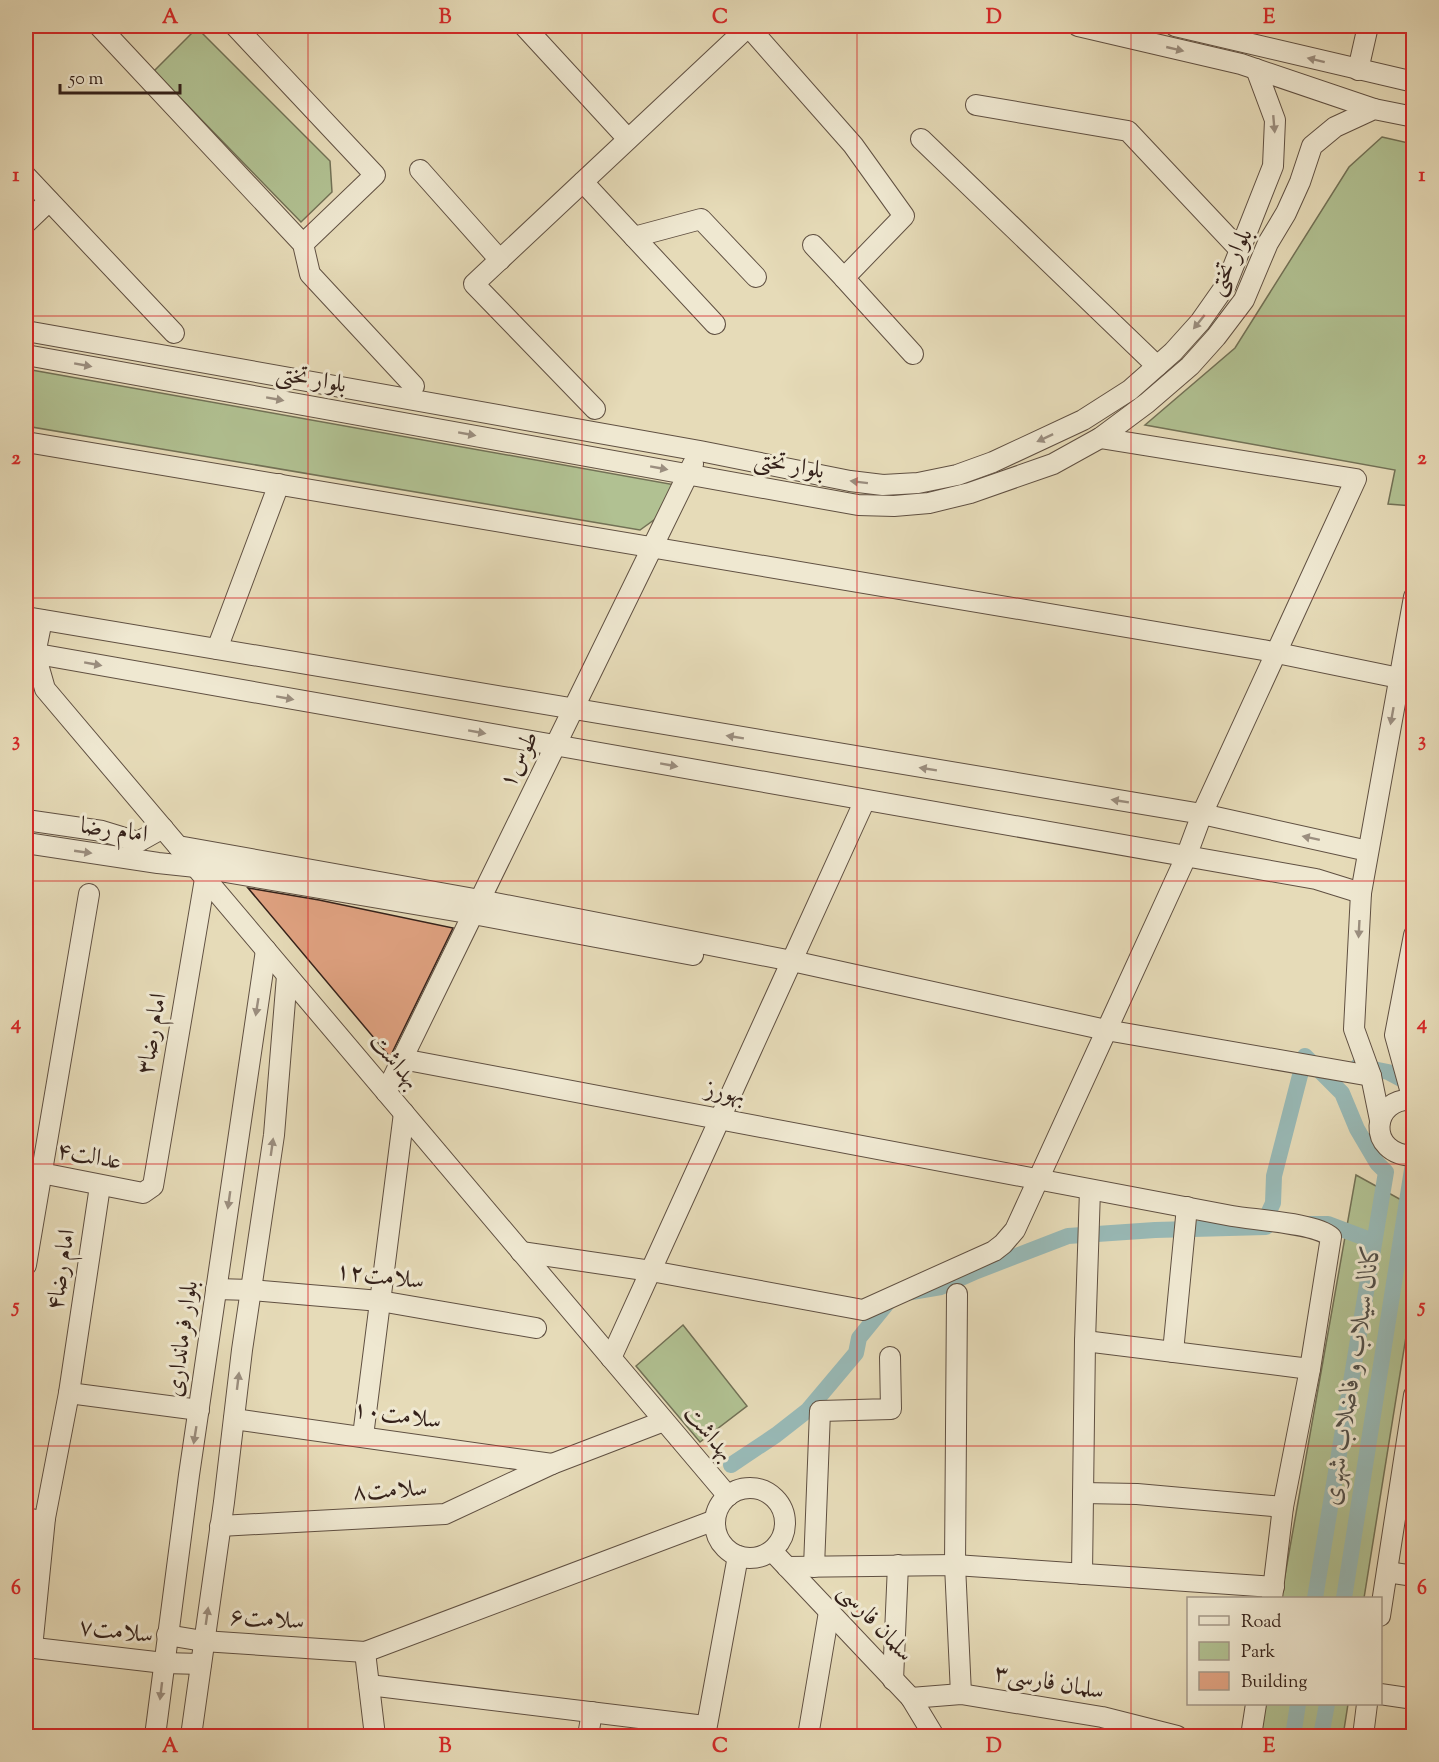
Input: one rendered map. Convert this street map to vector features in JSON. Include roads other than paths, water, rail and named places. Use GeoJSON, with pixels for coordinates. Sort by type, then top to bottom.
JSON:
{"type":"FeatureCollection","features":[{"type":"Feature","properties":{"kind":"street"},"geometry":{"type":"LineString","coordinates":[[99,26],[303,244],[310,274],[414,386]]}},
{"type":"Feature","properties":{"kind":"street"},"geometry":{"type":"LineString","coordinates":[[235,26],[375,175],[303,244]]}},
{"type":"Feature","properties":{"kind":"street"},"geometry":{"type":"LineString","coordinates":[[524,26],[628,140]]}},
{"type":"Feature","properties":{"kind":"street"},"geometry":{"type":"LineString","coordinates":[[595,409],[474,284],[748,26],[854,145],[904,216],[844,278]]}},
{"type":"Feature","properties":{"kind":"street"},"geometry":{"type":"LineString","coordinates":[[1078,26],[1256,69],[1374,109],[1413,117]]}},
{"type":"Feature","properties":{"kind":"street"},"geometry":{"type":"LineString","coordinates":[[1175,26],[1413,82]]}},
{"type":"Feature","properties":{"kind":"street"},"geometry":{"type":"LineString","coordinates":[[1358,70],[1368,26]]}},
{"type":"Feature","properties":{"kind":"street","name":"بلوار تختی"},"geometry":{"type":"LineString","coordinates":[[26,331],[700,451],[850,481],[883,485],[918,483],[957,475],[993,462],[1083,420],[1130,390],[1173,352],[1200,322],[1226,285],[1273,166],[1275,120],[1256,69]]}},
{"type":"Feature","properties":{"kind":"street"},"geometry":{"type":"LineString","coordinates":[[976,105],[1128,131],[1240,250]]}},
{"type":"Feature","properties":{"kind":"street","name":"بلوار تختی"},"geometry":{"type":"LineString","coordinates":[[26,355],[858,505],[928,504],[970,493],[1053,464],[1100,438],[1156,396],[1190,366],[1244,300],[1268,243],[1286,213],[1300,182],[1312,146],[1335,127],[1374,109]]}},
{"type":"Feature","properties":{"kind":"street"},"geometry":{"type":"LineString","coordinates":[[921,139],[1157,366]]}},
{"type":"Feature","properties":{"kind":"street"},"geometry":{"type":"LineString","coordinates":[[420,170],[500,260]]}},
{"type":"Feature","properties":{"kind":"street"},"geometry":{"type":"LineString","coordinates":[[26,176],[174,333]]}},
{"type":"Feature","properties":{"kind":"street"},"geometry":{"type":"LineString","coordinates":[[583,182],[714,324]]}},
{"type":"Feature","properties":{"kind":"street"},"geometry":{"type":"LineString","coordinates":[[26,223],[49,201]]}},
{"type":"Feature","properties":{"kind":"street"},"geometry":{"type":"LineString","coordinates":[[634,237],[701,219],[756,278]]}},
{"type":"Feature","properties":{"kind":"street"},"geometry":{"type":"LineString","coordinates":[[813,245],[914,354]]}},
{"type":"Feature","properties":{"kind":"street"},"geometry":{"type":"LineString","coordinates":[[521,1252],[651,1271],[863,1310],[994,1251],[1015,1230],[1356,478],[1100,438]]}},
{"type":"Feature","properties":{"kind":"street"},"geometry":{"type":"LineString","coordinates":[[26,441],[1276,653],[1399,678]]}},
{"type":"Feature","properties":{"kind":"street","name":"طوس۱"},"geometry":{"type":"LineString","coordinates":[[386,1092],[700,451]]}},
{"type":"Feature","properties":{"kind":"street"},"geometry":{"type":"LineString","coordinates":[[217,649],[279,484]]}},
{"type":"Feature","properties":{"kind":"street"},"geometry":{"type":"LineString","coordinates":[[1409,1160],[1390,1151],[1383,1142],[1379,1131],[1380,1120],[1371,1076],[1354,1029],[1360,894],[1413,597]]}},
{"type":"Feature","properties":{"kind":"street"},"geometry":{"type":"LineString","coordinates":[[1360,894],[1316,879],[30,653],[34,618],[1202,814],[1368,851]]}},
{"type":"Feature","properties":{"kind":"street","name":"بهداشت"},"geometry":{"type":"LineString","coordinates":[[30,653],[45,689],[728,1496]]}},
{"type":"Feature","properties":{"kind":"street"},"geometry":{"type":"LineString","coordinates":[[26,676],[45,689]]}},
{"type":"Feature","properties":{"kind":"street"},"geometry":{"type":"LineString","coordinates":[[611,1358],[865,800]]}},
{"type":"Feature","properties":{"kind":"street","name":"امام رضا"},"geometry":{"type":"LineString","coordinates":[[26,819],[102,831],[138,842],[163,828]]}},
{"type":"Feature","properties":{"kind":"street","name":"امام رضا"},"geometry":{"type":"LineString","coordinates":[[26,843],[200,873],[476,907]]}},
{"type":"Feature","properties":{"kind":"street"},"geometry":{"type":"LineString","coordinates":[[178,846],[476,907],[1106,1030],[1371,1076]]}},
{"type":"Feature","properties":{"kind":"street","name":"امام رضا۳"},"geometry":{"type":"LineString","coordinates":[[143,1194],[153,1186],[200,873]]}},
{"type":"Feature","properties":{"kind":"street"},"geometry":{"type":"LineString","coordinates":[[26,1265],[33,1172],[89,894]]}},
{"type":"Feature","properties":{"kind":"street"},"geometry":{"type":"LineString","coordinates":[[1380,1120],[1386,1109],[1394,1103],[1413,1100],[1395,1035],[1413,935]]}},
{"type":"Feature","properties":{"kind":"street","name":"بلوار فرمانداری"},"geometry":{"type":"LineString","coordinates":[[155,1737],[167,1635],[266,950]]}},
{"type":"Feature","properties":{"kind":"street"},"geometry":{"type":"LineString","coordinates":[[191,1737],[274,1136],[287,976]]}},
{"type":"Feature","properties":{"kind":"street","name":"بهورز"},"geometry":{"type":"LineString","coordinates":[[402,1059],[1090,1190],[1311,1228],[1326,1233],[1331,1237],[1310,1369]]}},
{"type":"Feature","properties":{"kind":"street"},"geometry":{"type":"LineString","coordinates":[[363,1436],[404,1113]]}},
{"type":"Feature","properties":{"kind":"street","name":"عدالت۴"},"geometry":{"type":"LineString","coordinates":[[33,1172],[143,1194]]}},
{"type":"Feature","properties":{"kind":"street","name":"امام رضا۴"},"geometry":{"type":"LineString","coordinates":[[29,1647],[45,1518],[69,1393],[100,1186]]}},
{"type":"Feature","properties":{"kind":"street"},"geometry":{"type":"LineString","coordinates":[[1082,1574],[1085,1341],[1090,1190]]}},
{"type":"Feature","properties":{"kind":"street"},"geometry":{"type":"LineString","coordinates":[[1173,1352],[1187,1206]]}},
{"type":"Feature","properties":{"kind":"street","name":"سلامت۱۲"},"geometry":{"type":"LineString","coordinates":[[216,1289],[380,1300],[536,1328]]}},
{"type":"Feature","properties":{"kind":"street"},"geometry":{"type":"LineString","coordinates":[[957,1294],[955,1565],[961,1694]]}},
{"type":"Feature","properties":{"kind":"street"},"geometry":{"type":"LineString","coordinates":[[788,1567],[955,1565],[1082,1574],[1273,1593],[1283,1507],[1310,1369],[1085,1341]]}},
{"type":"Feature","properties":{"kind":"street"},"geometry":{"type":"LineString","coordinates":[[814,1567],[820,1411],[891,1409],[890,1357]]}},
{"type":"Feature","properties":{"kind":"street"},"geometry":{"type":"LineString","coordinates":[[69,1393],[199,1410]]}},
{"type":"Feature","properties":{"kind":"street"},"geometry":{"type":"LineString","coordinates":[[1382,1603],[1410,1438],[1413,1395]]}},
{"type":"Feature","properties":{"kind":"street","name":"سلامت۱۰"},"geometry":{"type":"LineString","coordinates":[[234,1419],[552,1464]]}},
{"type":"Feature","properties":{"kind":"street","name":"سلامت۸"},"geometry":{"type":"LineString","coordinates":[[220,1526],[445,1514],[552,1464],[664,1421]]}},
{"type":"Feature","properties":{"kind":"street"},"geometry":{"type":"LineString","coordinates":[[753,1489],[762,1491],[777,1501],[785,1527],[779,1544],[772,1551],[756,1558],[738,1556],[729,1552],[718,1538],[715,1520],[721,1503],[728,1496],[735,1491],[753,1489]]}},
{"type":"Feature","properties":{"kind":"street"},"geometry":{"type":"LineString","coordinates":[[1083,1493],[1137,1494],[1283,1507]]}},
{"type":"Feature","properties":{"kind":"street"},"geometry":{"type":"LineString","coordinates":[[26,1518],[41,1521],[45,1518]]}},
{"type":"Feature","properties":{"kind":"street"},"geometry":{"type":"LineString","coordinates":[[375,1737],[365,1652],[715,1520]]}},
{"type":"Feature","properties":{"kind":"street","name":"سلمان فارسی"},"geometry":{"type":"LineString","coordinates":[[772,1551],[910,1698],[934,1737]]}},
{"type":"Feature","properties":{"kind":"street"},"geometry":{"type":"LineString","coordinates":[[369,1685],[592,1712],[705,1731],[738,1556]]}},
{"type":"Feature","properties":{"kind":"street"},"geometry":{"type":"LineString","coordinates":[[893,1680],[898,1565]]}},
{"type":"Feature","properties":{"kind":"street"},"geometry":{"type":"LineString","coordinates":[[1387,1572],[1413,1576]]}},
{"type":"Feature","properties":{"kind":"street"},"geometry":{"type":"LineString","coordinates":[[808,1737],[829,1612]]}},
{"type":"Feature","properties":{"kind":"street","name":"سلامت۶"},"geometry":{"type":"LineString","coordinates":[[167,1635],[203,1641],[365,1652]]}},
{"type":"Feature","properties":{"kind":"street","name":"سلامت۷"},"geometry":{"type":"LineString","coordinates":[[29,1647],[164,1663],[201,1664]]}},
{"type":"Feature","properties":{"kind":"street","name":"سلمان فارسی۳"},"geometry":{"type":"LineString","coordinates":[[910,1698],[961,1694],[1102,1717],[1177,1737]]}},
{"type":"Feature","properties":{"kind":"street"},"geometry":{"type":"LineString","coordinates":[[1382,1694],[1413,1699]]}},
{"type":"Feature","properties":{"kind":"street"},"geometry":{"type":"LineString","coordinates":[[1251,1737],[1256,1705]]}},
{"type":"Feature","properties":{"kind":"street"},"geometry":{"type":"LineString","coordinates":[[1363,1737],[1367,1705]]}},
{"type":"Feature","properties":{"kind":"street"},"geometry":{"type":"LineString","coordinates":[[588,1737],[592,1712]]}},
{"type":"Feature","properties":{"kind":"waterway","name":"کانال سیلاب و فاضلاب شهری"},"geometry":{"type":"LineString","coordinates":[[1255,1227],[1267,1216],[1273,1203],[1274,1176],[1305,1056],[1342,1093],[1357,1129],[1377,1163],[1386,1172],[1315,1597]]}},
{"type":"Feature","properties":{"kind":"waterway","name":"کانال سیلاب و فاضلاب شهری"},"geometry":{"type":"LineString","coordinates":[[1358,1066],[1388,1072],[1414,1086]]}},
{"type":"Feature","properties":{"kind":"waterway","name":"کانال سیلاب و فاضلاب شهری"},"geometry":{"type":"LineString","coordinates":[[1344,1597],[1414,1157]]}},
{"type":"Feature","properties":{"kind":"waterway","name":"کانال سیلاب و فاضلاب شهری"},"geometry":{"type":"LineString","coordinates":[[1310,1224],[1328,1224],[1373,1241]]}},
{"type":"Feature","properties":{"kind":"waterway","name":"کانال سیلاب و فاضلاب شهری"},"geometry":{"type":"LineString","coordinates":[[731,1465],[808,1410],[856,1353],[859,1338],[894,1295],[941,1287],[1068,1236],[1155,1230],[1266,1227]]}},
{"type":"Feature","properties":{"kind":"waterway","name":"کانال سیلاب و فاضلاب شهری"},"geometry":{"type":"LineString","coordinates":[[1293,1736],[1298,1705]]}},
{"type":"Feature","properties":{"kind":"waterway","name":"کانال سیلاب و فاضلاب شهری"},"geometry":{"type":"LineString","coordinates":[[1321,1736],[1327,1705]]}}]}
